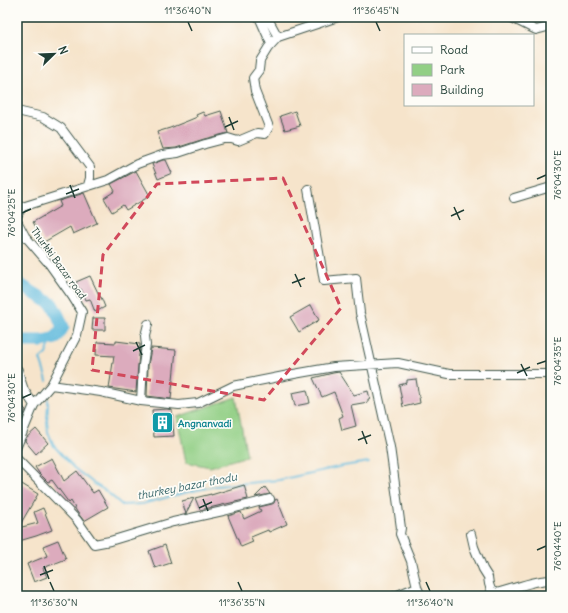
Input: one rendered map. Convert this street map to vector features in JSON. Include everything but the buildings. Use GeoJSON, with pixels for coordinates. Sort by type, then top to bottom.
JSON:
{"type":"FeatureCollection","features":[{"type":"Feature","properties":{"kind":"street"},"geometry":{"type":"LineString","coordinates":[[259,17],[271,44]]}},
{"type":"Feature","properties":{"kind":"street"},"geometry":{"type":"LineString","coordinates":[[267,17],[278,37]]}},
{"type":"Feature","properties":{"kind":"street"},"geometry":{"type":"LineString","coordinates":[[17,216],[22,207],[88,185],[108,180],[137,164],[162,155],[178,153],[228,138],[238,141],[257,133],[265,134],[269,127],[255,91],[252,78],[259,70],[260,61],[271,44],[278,37],[338,17]]}},
{"type":"Feature","properties":{"kind":"street"},"geometry":{"type":"LineString","coordinates":[[510,17],[536,30],[551,26]]}},
{"type":"Feature","properties":{"kind":"street"},"geometry":{"type":"LineString","coordinates":[[17,111],[43,117],[61,128],[90,167],[90,178],[88,185]]}},
{"type":"Feature","properties":{"kind":"street"},"geometry":{"type":"LineString","coordinates":[[514,198],[551,187]]}},
{"type":"Feature","properties":{"kind":"street"},"geometry":{"type":"LineString","coordinates":[[308,189],[324,281],[356,278],[360,313],[390,448],[402,528],[400,534],[411,561],[417,587],[421,596]]}},
{"type":"Feature","properties":{"kind":"street","name":"Thurkki Bazar road"},"geometry":{"type":"LineString","coordinates":[[17,221],[25,236],[50,265],[82,312],[77,335],[51,385],[34,405],[17,446]]}},
{"type":"Feature","properties":{"kind":"street"},"geometry":{"type":"LineString","coordinates":[[141,401],[143,365],[146,345],[145,336],[148,324]]}},
{"type":"Feature","properties":{"kind":"street"},"geometry":{"type":"LineString","coordinates":[[51,385],[101,392],[141,401],[179,405],[198,403],[233,386],[334,367],[398,363],[449,374],[551,374]]}},
{"type":"Feature","properties":{"kind":"street"},"geometry":{"type":"LineString","coordinates":[[17,369],[24,390],[34,405]]}},
{"type":"Feature","properties":{"kind":"street"},"geometry":{"type":"LineString","coordinates":[[17,459],[77,520],[94,544],[110,541],[173,522],[270,499]]}},
{"type":"Feature","properties":{"kind":"street"},"geometry":{"type":"LineString","coordinates":[[472,534],[474,548],[488,578],[491,590],[496,593],[543,580],[551,580]]}},
{"type":"Feature","properties":{"kind":"street"},"geometry":{"type":"LineString","coordinates":[[395,596],[417,587]]}},
{"type":"Feature","properties":{"kind":"highlighted area"},"geometry":{"type":"Polygon","coordinates":[[[283,178],[341,308],[264,400],[92,370],[103,255],[157,184],[283,178]]]}},
{"type":"Feature","properties":{"kind":"green space"},"geometry":{"type":"Polygon","coordinates":[[[236,397],[247,456],[210,467],[186,462],[177,417],[236,397]]]}},
{"type":"Feature","properties":{"kind":"waterway"},"geometry":{"type":"LineString","coordinates":[[17,283],[52,304],[63,327],[56,338],[43,341],[17,341]]}},
{"type":"Feature","properties":{"kind":"waterway","name":"thurkey bazar thodu"},"geometry":{"type":"LineString","coordinates":[[47,381],[40,359],[46,354],[52,339]]}},
{"type":"Feature","properties":{"kind":"waterway","name":"thurkey bazar thodu"},"geometry":{"type":"LineString","coordinates":[[48,399],[48,432],[54,446],[74,468],[106,491],[122,505],[142,504],[216,486],[279,480],[369,462]]}},
{"type":"Feature","properties":{"kind":"place","name":"Angnanvadi"},"geometry":{"type":"Point","coordinates":[163,423]}}]}
